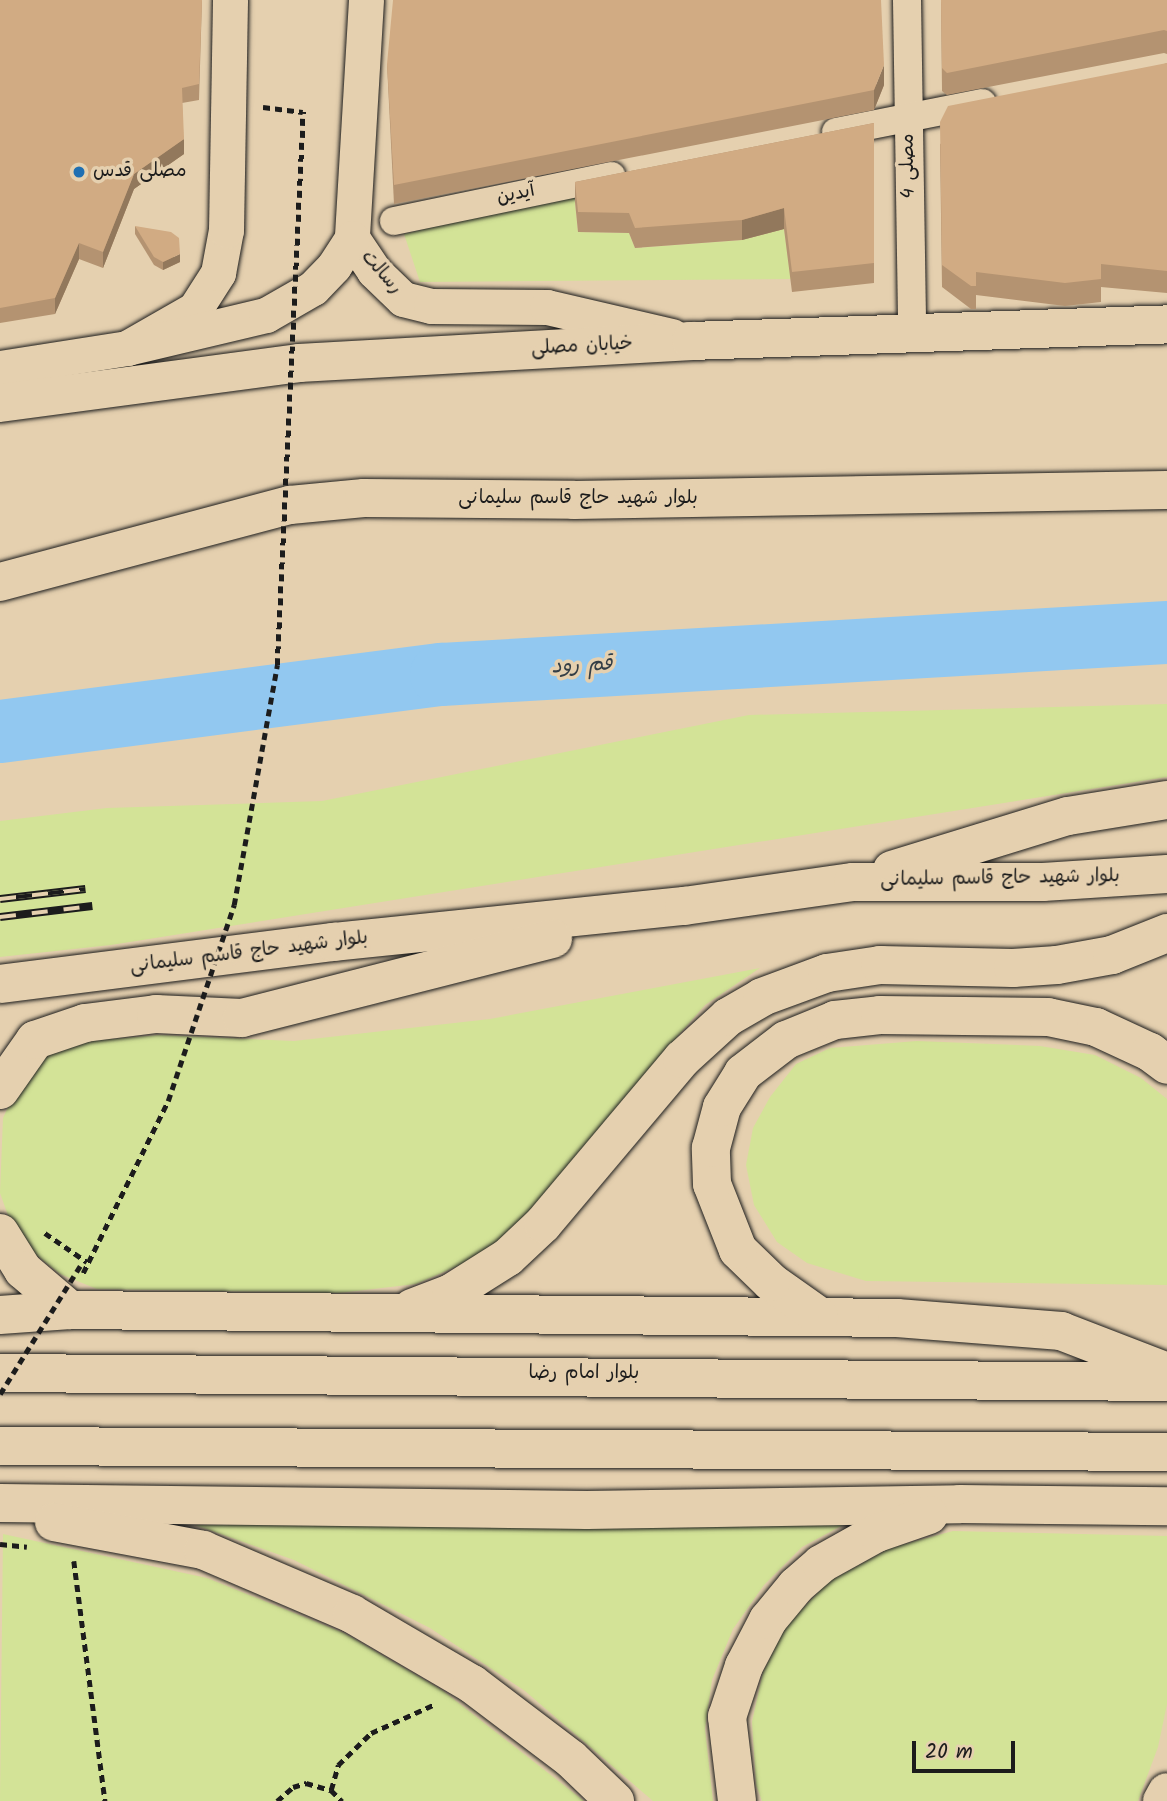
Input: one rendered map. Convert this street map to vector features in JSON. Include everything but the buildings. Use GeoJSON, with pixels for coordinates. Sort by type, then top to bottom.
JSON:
{"type":"FeatureCollection","features":[{"type":"Feature","properties":{"kind":"main road","name":"خیابان مصلی"},"geometry":{"type":"LineString","coordinates":[[0,403],[300,363],[691,341],[1167,324]]}},
{"type":"Feature","properties":{"kind":"main road","name":"بلوار شهید حاج قاسم سلیمانی"},"geometry":{"type":"LineString","coordinates":[[0,582],[290,505],[364,498],[644,499],[1167,489]]}},
{"type":"Feature","properties":{"kind":"main road"},"geometry":{"type":"LineString","coordinates":[[853,882],[1068,816],[1167,800]]}},
{"type":"Feature","properties":{"kind":"main road","name":"بلوار شهید حاج قاسم سلیمانی"},"geometry":{"type":"LineString","coordinates":[[0,984],[334,942],[684,906],[853,882],[1043,882],[1167,874]]}},
{"type":"Feature","properties":{"kind":"main road"},"geometry":{"type":"LineString","coordinates":[[0,1090],[35,1040],[85,1023],[156,1014],[242,1018],[684,906]]}},
{"type":"Feature","properties":{"kind":"main road"},"geometry":{"type":"LineString","coordinates":[[391,1316],[451,1293],[508,1257],[567,1196],[682,1059],[728,1017],[762,997],[827,973],[880,965],[1013,968],[1057,964],[1112,955],[1167,933]]}},
{"type":"Feature","properties":{"kind":"main road"},"geometry":{"type":"LineString","coordinates":[[819,1316],[771,1282],[738,1250],[712,1184],[711,1148],[722,1107],[743,1073],[786,1040],[835,1020],[880,1015],[1048,1017],[1096,1027],[1150,1052],[1167,1065]]}},
{"type":"Feature","properties":{"kind":"main road"},"geometry":{"type":"LineString","coordinates":[[0,1233],[23,1270],[70,1310]]}},
{"type":"Feature","properties":{"kind":"main road"},"geometry":{"type":"LineString","coordinates":[[0,1315],[70,1310],[391,1316],[819,1316],[1061,1331],[1167,1372]]}},
{"type":"Feature","properties":{"kind":"main road","name":"بلوار امام رضا"},"geometry":{"type":"LineString","coordinates":[[0,1373],[1167,1382]]}},
{"type":"Feature","properties":{"kind":"main road"},"geometry":{"type":"LineString","coordinates":[[0,1446],[1167,1452]]}},
{"type":"Feature","properties":{"kind":"main road"},"geometry":{"type":"LineString","coordinates":[[0,1503],[587,1510],[960,1504],[1167,1506]]}},
{"type":"Feature","properties":{"kind":"main road"},"geometry":{"type":"LineString","coordinates":[[737,1801],[727,1717],[744,1666],[768,1620],[796,1586],[821,1564],[877,1534],[960,1504]]}},
{"type":"Feature","properties":{"kind":"main road"},"geometry":{"type":"LineString","coordinates":[[0,1512],[203,1550],[352,1614],[472,1684],[571,1759],[615,1801]]}},
{"type":"Feature","properties":{"kind":"main road"},"geometry":{"type":"LineString","coordinates":[[1163,1801],[1167,1792]]}},
{"type":"Feature","properties":{"kind":"street"},"geometry":{"type":"LineString","coordinates":[[127,348],[195,309],[218,273],[226,230],[230,0]]}},
{"type":"Feature","properties":{"kind":"street"},"geometry":{"type":"LineString","coordinates":[[0,369],[127,348],[267,315],[313,288],[334,266],[352,231],[366,0]]}},
{"type":"Feature","properties":{"kind":"street","name":"مصلی 4"},"geometry":{"type":"LineString","coordinates":[[907,0],[912,332]]}},
{"type":"Feature","properties":{"kind":"street"},"geometry":{"type":"LineString","coordinates":[[813,136],[1014,97]]}},
{"type":"Feature","properties":{"kind":"street","name":"آیدین"},"geometry":{"type":"LineString","coordinates":[[394,220],[638,170]]}},
{"type":"Feature","properties":{"kind":"street","name":"رسالت"},"geometry":{"type":"LineString","coordinates":[[352,231],[374,271],[403,299],[431,306],[547,307],[691,341]]}},
{"type":"Feature","properties":{"kind":"path"},"geometry":{"type":"LineString","coordinates":[[0,1394],[80,1266],[42,1240],[44,1232],[87,1262],[168,1101],[234,905],[277,665],[303,113]]}},
{"type":"Feature","properties":{"kind":"path"},"geometry":{"type":"LineString","coordinates":[[0,1544],[36,1549]]}},
{"type":"Feature","properties":{"kind":"path"},"geometry":{"type":"LineString","coordinates":[[86,1557],[73,1554],[105,1801]]}},
{"type":"Feature","properties":{"kind":"path"},"geometry":{"type":"LineString","coordinates":[[331,1790],[338,1765],[371,1733],[443,1700]]}},
{"type":"Feature","properties":{"kind":"path"},"geometry":{"type":"LineString","coordinates":[[277,1801],[293,1787],[306,1783],[331,1790],[342,1801]]}},
{"type":"Feature","properties":{"kind":"green space"},"geometry":{"type":"Polygon","coordinates":[[[574,193],[578,232],[629,233],[635,248],[742,240],[784,229],[791,279],[420,282],[404,234],[574,193]]]}},
{"type":"Feature","properties":{"kind":"green space"},"geometry":{"type":"Polygon","coordinates":[[[1167,704],[1167,777],[111,945],[0,957],[0,821],[107,808],[322,801],[749,715],[1167,704]]]}},
{"type":"Feature","properties":{"kind":"green space"},"geometry":{"type":"Polygon","coordinates":[[[760,968],[705,1005],[648,1070],[575,1169],[488,1253],[416,1284],[339,1293],[97,1289],[60,1274],[26,1247],[10,1221],[0,1193],[3,1118],[20,1081],[39,1056],[87,1041],[159,1035],[294,1041],[490,1019],[760,968]]]}},
{"type":"Feature","properties":{"kind":"green space"},"geometry":{"type":"Polygon","coordinates":[[[917,1041],[1040,1046],[1095,1055],[1141,1078],[1167,1099],[1167,1285],[866,1281],[807,1263],[777,1242],[754,1205],[746,1165],[753,1128],[770,1097],[796,1064],[830,1048],[917,1041]]]}},
{"type":"Feature","properties":{"kind":"green space"},"geometry":{"type":"Polygon","coordinates":[[[856,1518],[802,1547],[764,1585],[733,1629],[712,1680],[705,1729],[713,1801],[653,1801],[525,1691],[430,1628],[294,1560],[195,1525],[856,1518]]]}},
{"type":"Feature","properties":{"kind":"green space"},"geometry":{"type":"Polygon","coordinates":[[[953,1531],[1167,1536],[1167,1704],[1158,1747],[1138,1801],[762,1801],[756,1785],[752,1722],[763,1672],[786,1626],[828,1582],[890,1548],[953,1531]]]}},
{"type":"Feature","properties":{"kind":"green space"},"geometry":{"type":"Polygon","coordinates":[[[3,1534],[207,1578],[344,1633],[442,1690],[584,1801],[0,1801],[3,1534]]]}},
{"type":"Feature","properties":{"kind":"waterway","name":"قم رود"},"geometry":{"type":"LineString","coordinates":[[0,731],[441,674],[1167,632]]}},
{"type":"Feature","properties":{"kind":"railway"},"geometry":{"type":"LineString","coordinates":[[0,899],[85,889]]}},
{"type":"Feature","properties":{"kind":"railway"},"geometry":{"type":"LineString","coordinates":[[0,917],[92,906]]}},
{"type":"Feature","properties":{"kind":"place","name":"مصلی قدس"},"geometry":{"type":"Point","coordinates":[79,172]}}]}
